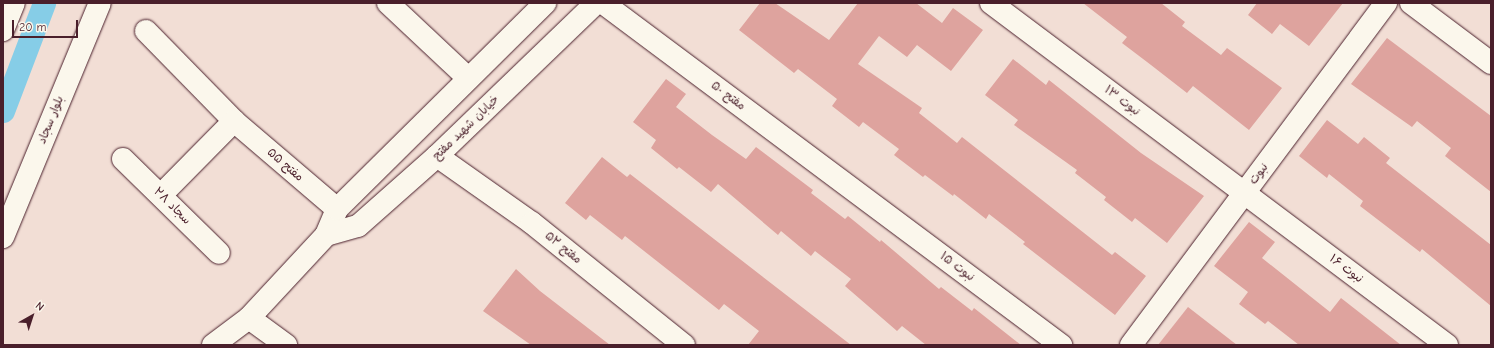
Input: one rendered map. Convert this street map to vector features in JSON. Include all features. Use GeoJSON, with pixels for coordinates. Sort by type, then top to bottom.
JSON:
{"type":"FeatureCollection","features":[{"type":"Feature","properties":{"kind":"street"},"geometry":{"type":"LineString","coordinates":[[3,30],[14,3]]}},
{"type":"Feature","properties":{"kind":"street","name":"بلوار سجاد"},"geometry":{"type":"LineString","coordinates":[[3,237],[100,3]]}},
{"type":"Feature","properties":{"kind":"street"},"geometry":{"type":"LineString","coordinates":[[388,3],[468,78]]}},
{"type":"Feature","properties":{"kind":"street"},"geometry":{"type":"LineString","coordinates":[[213,345],[249,318],[326,235],[337,209],[545,3]]}},
{"type":"Feature","properties":{"kind":"street","name":"خیابان شهید مفتح"},"geometry":{"type":"LineString","coordinates":[[326,235],[358,226],[437,156],[596,3]]}},
{"type":"Feature","properties":{"kind":"street","name":"مفتح ۵۰"},"geometry":{"type":"LineString","coordinates":[[603,3],[853,190]]}},
{"type":"Feature","properties":{"kind":"street","name":"نبوت"},"geometry":{"type":"LineString","coordinates":[[1131,345],[1386,3]]}},
{"type":"Feature","properties":{"kind":"street"},"geometry":{"type":"LineString","coordinates":[[1411,3],[1491,63]]}},
{"type":"Feature","properties":{"kind":"street","name":"نبوت ۱۳"},"geometry":{"type":"LineString","coordinates":[[995,6],[1244,193]]}},
{"type":"Feature","properties":{"kind":"street","name":"مفتح ۵۵"},"geometry":{"type":"LineString","coordinates":[[146,31],[234,121],[337,209]]}},
{"type":"Feature","properties":{"kind":"street"},"geometry":{"type":"LineString","coordinates":[[161,195],[234,121]]}},
{"type":"Feature","properties":{"kind":"street","name":"مفتح ۵۲"},"geometry":{"type":"LineString","coordinates":[[437,156],[532,223],[684,345]]}},
{"type":"Feature","properties":{"kind":"street","name":"سجاد ۲۸"},"geometry":{"type":"LineString","coordinates":[[123,159],[219,253]]}},
{"type":"Feature","properties":{"kind":"street","name":"نبوت ۱۵"},"geometry":{"type":"LineString","coordinates":[[853,190],[1061,345]]}},
{"type":"Feature","properties":{"kind":"street","name":"نبوت ۱۶"},"geometry":{"type":"LineString","coordinates":[[1244,193],[1447,345]]}},
{"type":"Feature","properties":{"kind":"street"},"geometry":{"type":"LineString","coordinates":[[249,318],[286,345]]}},
{"type":"Feature","properties":{"kind":"building"},"geometry":{"type":"Polygon","coordinates":[[[760,3],[775,3],[829,40],[858,3],[916,3],[942,23],[953,8],[983,30],[951,71],[917,45],[907,57],[879,36],[858,64],[922,108],[919,113],[957,143],[962,137],[1112,255],[1115,252],[1146,276],[1115,315],[1023,244],[1025,242],[989,214],[986,219],[954,194],[953,196],[925,175],[923,177],[894,155],[899,149],[863,122],[859,127],[832,106],[837,99],[798,69],[794,73],[739,30],[760,3]]]}},
{"type":"Feature","properties":{"kind":"building"},"geometry":{"type":"Polygon","coordinates":[[[1083,3],[1161,3],[1185,22],[1182,26],[1221,55],[1227,48],[1282,88],[1249,130],[1193,86],[1187,93],[1122,43],[1127,37],[1083,3]]]}},
{"type":"Feature","properties":{"kind":"building"},"geometry":{"type":"Polygon","coordinates":[[[1257,3],[1343,3],[1309,46],[1280,24],[1272,34],[1248,15],[1257,3]]]}},
{"type":"Feature","properties":{"kind":"building"},"geometry":{"type":"Polygon","coordinates":[[[1387,38],[1491,116],[1491,192],[1445,156],[1451,148],[1417,121],[1412,127],[1351,84],[1387,38]]]}},
{"type":"Feature","properties":{"kind":"building"},"geometry":{"type":"Polygon","coordinates":[[[1013,59],[1046,85],[1049,80],[1141,153],[1204,196],[1167,243],[1135,218],[1132,222],[1104,200],[1106,197],[1075,173],[1077,170],[1014,125],[1018,120],[985,95],[1013,59]]]}},
{"type":"Feature","properties":{"kind":"building"},"geometry":{"type":"Polygon","coordinates":[[[666,79],[686,94],[676,107],[712,135],[746,159],[756,147],[813,190],[811,193],[845,219],[848,216],[880,242],[881,240],[939,289],[941,287],[972,311],[974,308],[1021,345],[926,345],[902,326],[897,331],[845,286],[851,279],[815,251],[811,256],[781,231],[778,235],[718,184],[711,192],[679,167],[677,169],[651,148],[656,140],[633,122],[666,79]]]}},
{"type":"Feature","properties":{"kind":"building"},"geometry":{"type":"Polygon","coordinates":[[[1327,120],[1358,144],[1364,137],[1390,158],[1386,163],[1491,245],[1491,306],[1422,249],[1420,252],[1360,206],[1363,201],[1329,174],[1327,178],[1299,156],[1327,120]]]}},
{"type":"Feature","properties":{"kind":"building"},"geometry":{"type":"Polygon","coordinates":[[[602,157],[627,177],[630,174],[851,345],[748,345],[759,331],[724,304],[719,310],[625,236],[622,240],[590,215],[586,220],[565,203],[602,157]]]}},
{"type":"Feature","properties":{"kind":"building"},"geometry":{"type":"Polygon","coordinates":[[[1249,222],[1275,242],[1262,258],[1330,312],[1341,298],[1401,345],[1299,345],[1268,321],[1265,324],[1239,304],[1248,292],[1214,266],[1249,222]]]}},
{"type":"Feature","properties":{"kind":"building"},"geometry":{"type":"Polygon","coordinates":[[[516,269],[540,291],[610,345],[531,345],[483,311],[516,269]]]}},
{"type":"Feature","properties":{"kind":"building"},"geometry":{"type":"Polygon","coordinates":[[[1188,307],[1237,345],[1158,345],[1188,307]]]}},
{"type":"Feature","properties":{"kind":"waterway"},"geometry":{"type":"LineString","coordinates":[[3,111],[44,3]]}}]}
